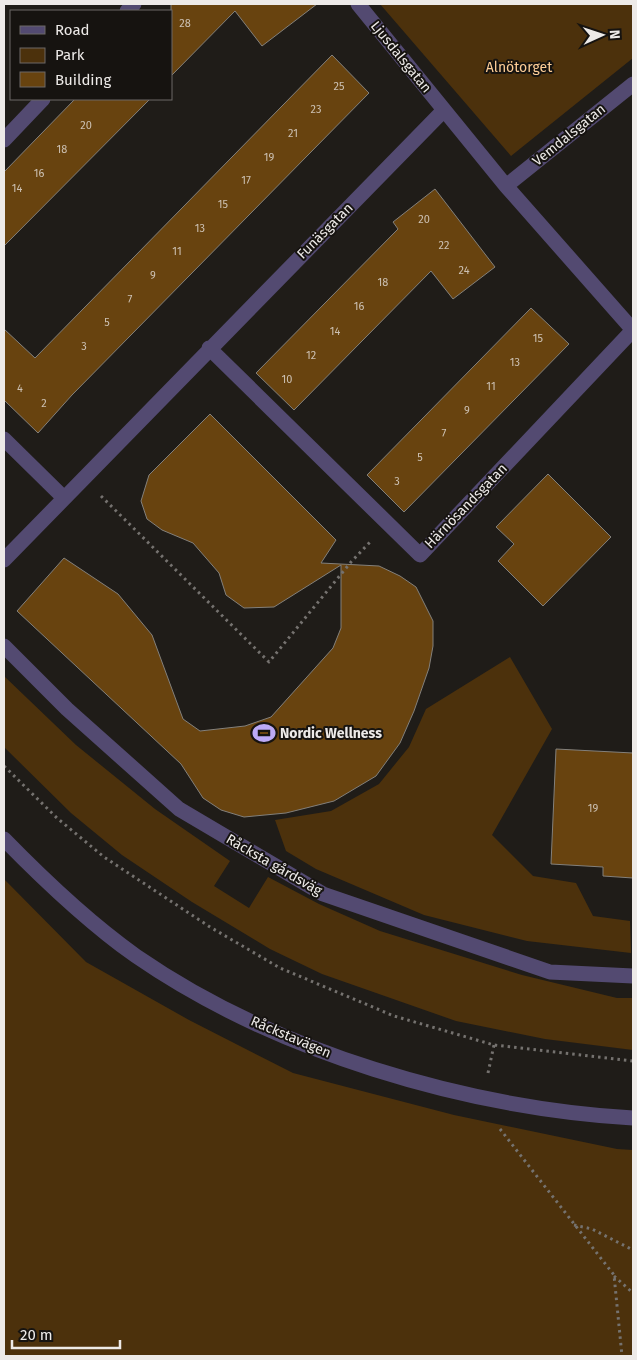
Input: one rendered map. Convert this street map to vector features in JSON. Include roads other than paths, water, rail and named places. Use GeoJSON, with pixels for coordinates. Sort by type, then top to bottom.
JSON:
{"type":"FeatureCollection","features":[{"type":"Feature","properties":{"kind":"street","name":"Ljusdalsgatan"},"geometry":{"type":"LineString","coordinates":[[358,4],[444,110]]}},
{"type":"Feature","properties":{"kind":"street","name":"Vemdalsgatan"},"geometry":{"type":"LineString","coordinates":[[506,186],[633,84]]}},
{"type":"Feature","properties":{"kind":"street"},"geometry":{"type":"LineString","coordinates":[[4,140],[42,100]]}},
{"type":"Feature","properties":{"kind":"street"},"geometry":{"type":"LineString","coordinates":[[444,110],[506,186],[633,330]]}},
{"type":"Feature","properties":{"kind":"street","name":"Funäsgatan"},"geometry":{"type":"LineString","coordinates":[[4,560],[209,348],[444,110]]}},
{"type":"Feature","properties":{"kind":"street","name":"Härnösandsgatan"},"geometry":{"type":"LineString","coordinates":[[209,348],[420,555],[633,330]]}},
{"type":"Feature","properties":{"kind":"street"},"geometry":{"type":"LineString","coordinates":[[4,439],[64,498]]}},
{"type":"Feature","properties":{"kind":"street","name":"Råcksta gårdsväg"},"geometry":{"type":"LineString","coordinates":[[4,646],[67,709],[179,810],[323,894],[550,972],[633,976]]}},
{"type":"Feature","properties":{"kind":"street","name":"Råckstavägen"},"geometry":{"type":"LineString","coordinates":[[4,839],[59,894],[136,956],[221,1007],[323,1052],[418,1082],[484,1097],[582,1115],[633,1118]]}},
{"type":"Feature","properties":{"kind":"place","name":"Nordic Wellness"},"geometry":{"type":"Point","coordinates":[264,733]}},
{"type":"Feature","properties":{"kind":"park label","name":"Alnötorget"},"geometry":{"type":"Point","coordinates":[519,67]}}]}
